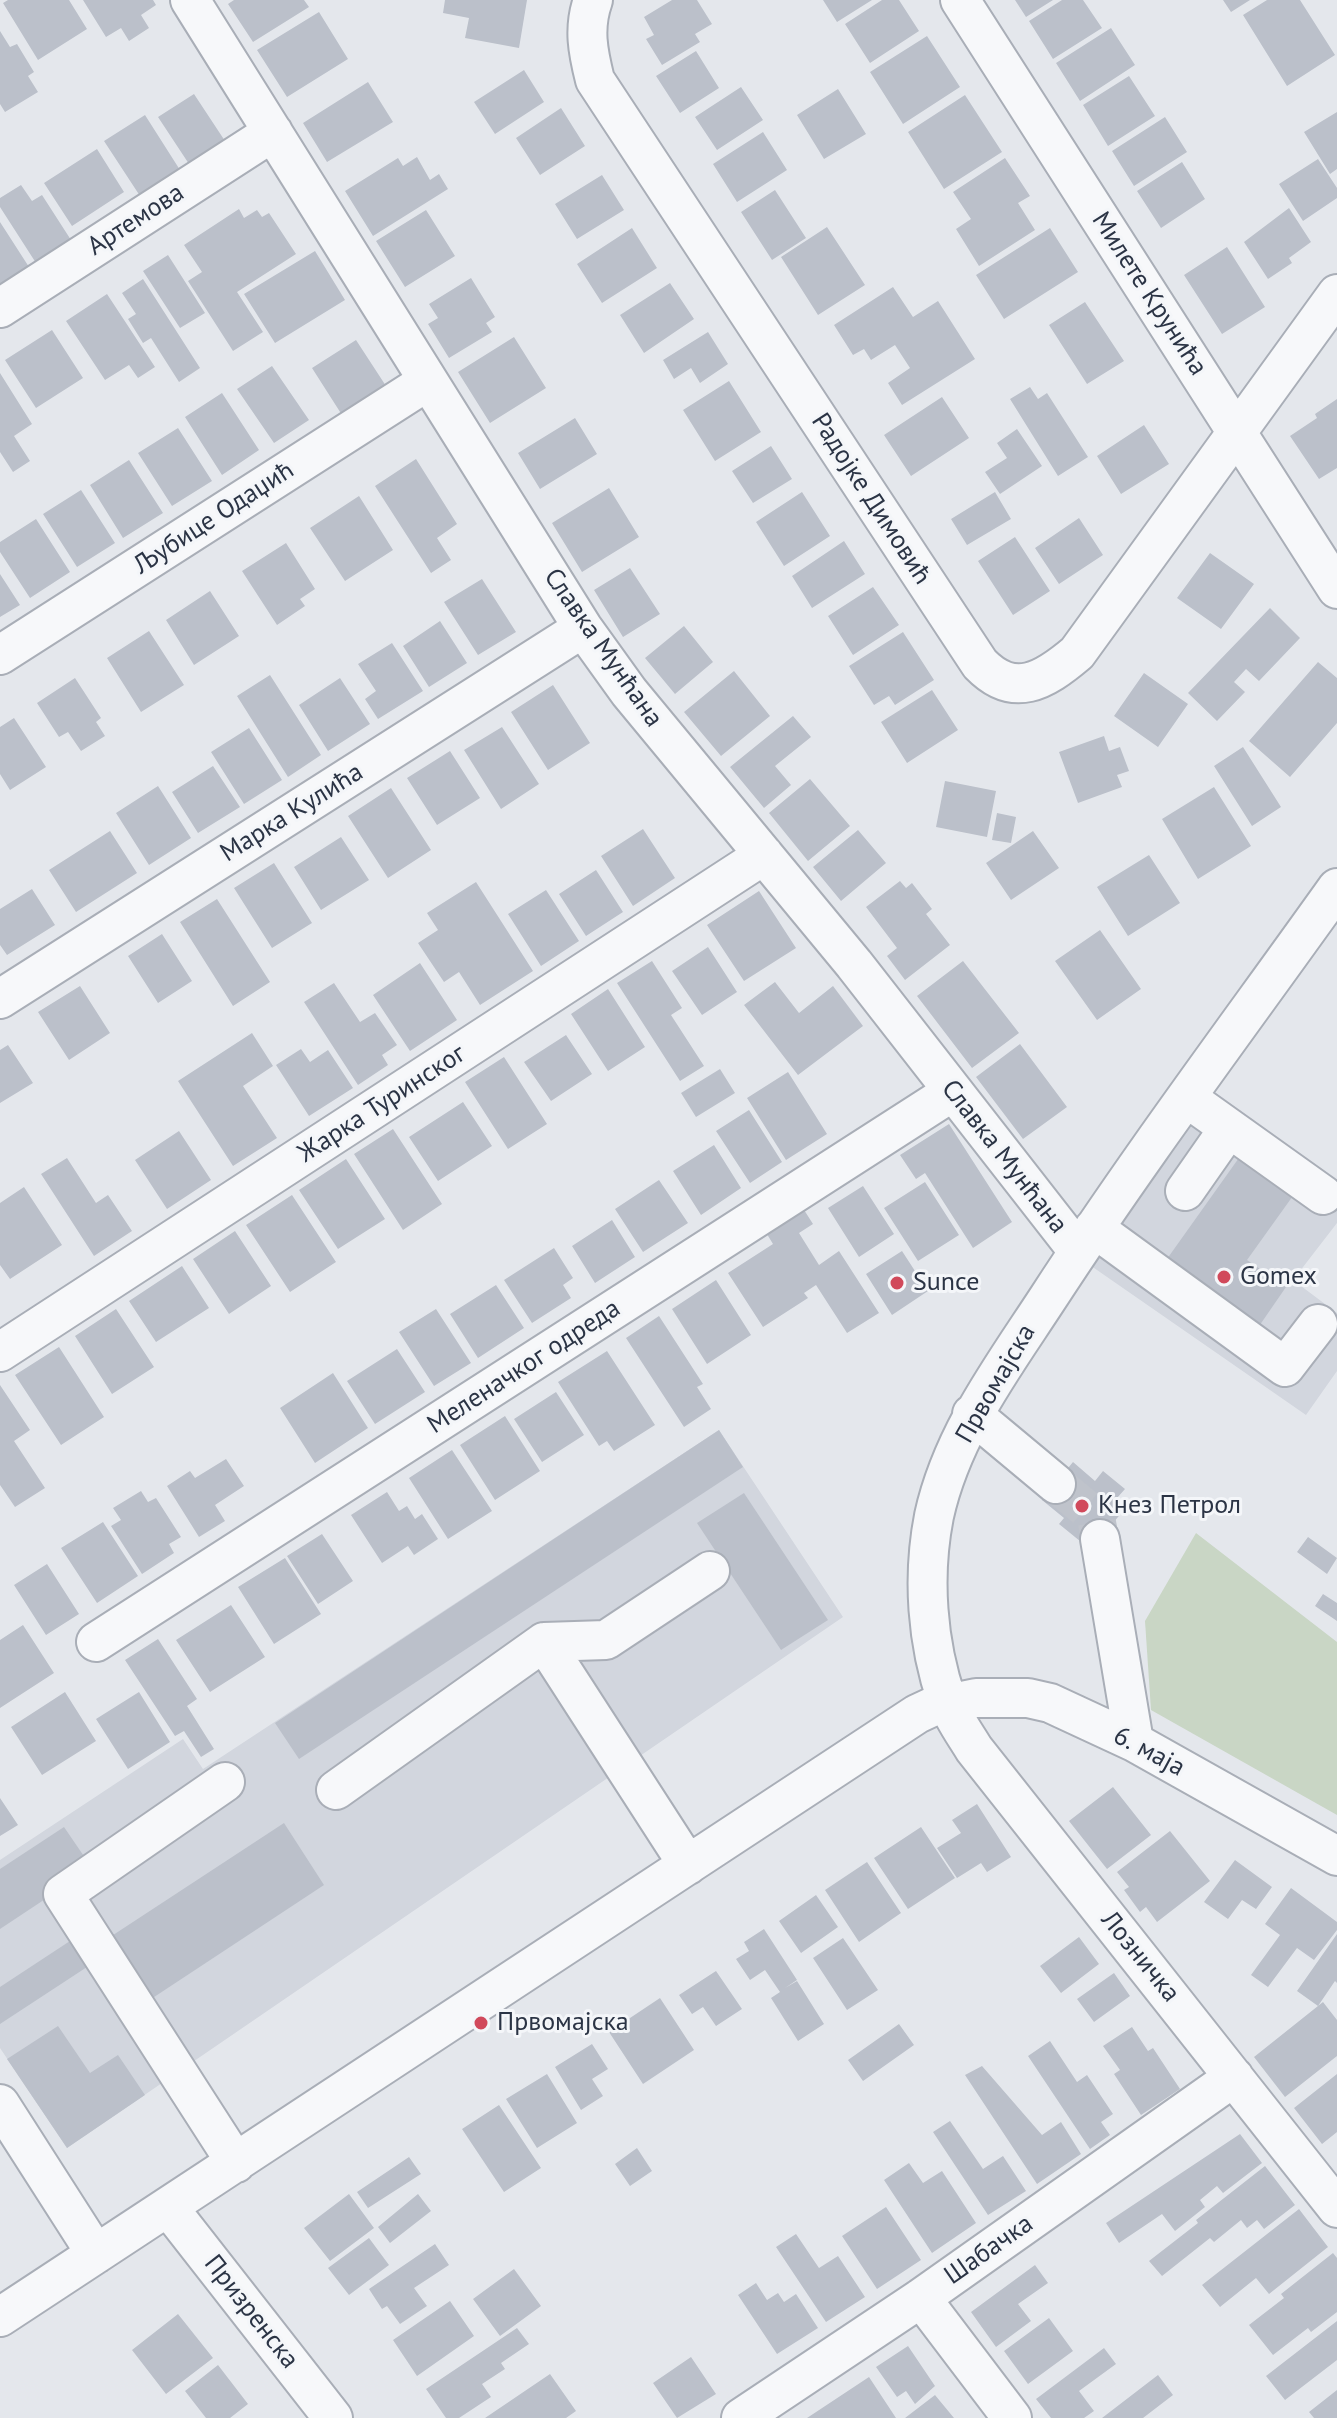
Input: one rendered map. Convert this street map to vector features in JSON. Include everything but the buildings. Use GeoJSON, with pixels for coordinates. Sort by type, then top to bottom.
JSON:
{"type":"FeatureCollection","features":[{"type":"Feature","properties":{"kind":"street","name":"Славка Мунћана"},"geometry":{"type":"LineString","coordinates":[[190,0],[583,628],[629,692],[854,964],[952,1092],[1086,1240],[1285,1367],[1318,1324]]}},
{"type":"Feature","properties":{"kind":"street","name":"Радојке Димовић"},"geometry":{"type":"LineString","coordinates":[[593,0],[588,20],[587,47],[595,80],[980,664],[1003,683],[1032,681],[1054,671],[1077,653],[1337,294]]}},
{"type":"Feature","properties":{"kind":"street","name":"Милете Крунића"},"geometry":{"type":"LineString","coordinates":[[960,0],[1337,589]]}},
{"type":"Feature","properties":{"kind":"street","name":"Артемова"},"geometry":{"type":"LineString","coordinates":[[0,308],[273,132]]}},
{"type":"Feature","properties":{"kind":"street","name":"Љубице Одаџић"},"geometry":{"type":"LineString","coordinates":[[0,655],[428,381]]}},
{"type":"Feature","properties":{"kind":"street","name":"Марка Кулића"},"geometry":{"type":"LineString","coordinates":[[0,999],[583,628]]}},
{"type":"Feature","properties":{"kind":"street","name":"Жарка Туринског"},"geometry":{"type":"LineString","coordinates":[[0,1352],[764,855]]}},
{"type":"Feature","properties":{"kind":"street","name":"Првомајска"},"geometry":{"type":"LineString","coordinates":[[948,1703],[930,1630],[928,1577],[934,1517],[972,1414],[1086,1240],[1337,888]]}},
{"type":"Feature","properties":{"kind":"street","name":"Меленачког одреда"},"geometry":{"type":"LineString","coordinates":[[96,1642],[952,1092]]}},
{"type":"Feature","properties":{"kind":"street"},"geometry":{"type":"LineString","coordinates":[[1187,1098],[1323,1195]]}},
{"type":"Feature","properties":{"kind":"street"},"geometry":{"type":"LineString","coordinates":[[1185,1191],[1229,1128]]}},
{"type":"Feature","properties":{"kind":"street"},"geometry":{"type":"LineString","coordinates":[[972,1414],[1056,1484]]}},
{"type":"Feature","properties":{"kind":"street"},"geometry":{"type":"LineString","coordinates":[[1100,1539],[1134,1742]]}},
{"type":"Feature","properties":{"kind":"street"},"geometry":{"type":"LineString","coordinates":[[336,1790],[544,1642],[606,1640],[710,1571]]}},
{"type":"Feature","properties":{"kind":"street"},"geometry":{"type":"LineString","coordinates":[[544,1642],[688,1865]]}},
{"type":"Feature","properties":{"kind":"street","name":"6. маја"},"geometry":{"type":"LineString","coordinates":[[948,1703],[976,1698],[1028,1698],[1050,1703],[1134,1742],[1337,1856]]}},
{"type":"Feature","properties":{"kind":"street"},"geometry":{"type":"LineString","coordinates":[[3,2306],[96,2254],[917,1714],[948,1703]]}},
{"type":"Feature","properties":{"kind":"street","name":"Лозничка"},"geometry":{"type":"LineString","coordinates":[[948,1703],[974,1749],[1337,2208]]}},
{"type":"Feature","properties":{"kind":"street"},"geometry":{"type":"LineString","coordinates":[[225,1782],[63,1894],[236,2163]]}},
{"type":"Feature","properties":{"kind":"street","name":"Шабачка"},"geometry":{"type":"LineString","coordinates":[[741,2418],[921,2298],[1234,2077]]}},
{"type":"Feature","properties":{"kind":"street"},"geometry":{"type":"LineString","coordinates":[[0,2104],[96,2254]]}},
{"type":"Feature","properties":{"kind":"street","name":"Призренска"},"geometry":{"type":"LineString","coordinates":[[168,2207],[333,2418]]}},
{"type":"Feature","properties":{"kind":"street"},"geometry":{"type":"LineString","coordinates":[[921,2298],[1012,2418]]}},
{"type":"Feature","properties":{"kind":"shaded area"},"geometry":{"type":"Polygon","coordinates":[[[1206,1086],[1337,1181],[1337,1223],[1293,1280],[1337,1313],[1337,1371],[1306,1415],[1084,1261],[1206,1086]]]}},
{"type":"Feature","properties":{"kind":"shaded area"},"geometry":{"type":"Polygon","coordinates":[[[719,1430],[843,1617],[67,2148],[0,2048],[0,1860],[183,1739],[203,1769],[719,1430]]]}},
{"type":"Feature","properties":{"kind":"green space"},"geometry":{"type":"Polygon","coordinates":[[[1196,1533],[1337,1642],[1337,1815],[1151,1710],[1145,1621],[1196,1533]]]}},
{"type":"Feature","properties":{"kind":"tunnel"},"geometry":{"type":"LineString","coordinates":[[1056,1484],[1096,1517],[1100,1539]]}},
{"type":"Feature","properties":{"kind":"place","name":"Gomex"},"geometry":{"type":"Point","coordinates":[1224,1277]}},
{"type":"Feature","properties":{"kind":"place","name":"Sunce"},"geometry":{"type":"Point","coordinates":[897,1283]}},
{"type":"Feature","properties":{"kind":"place","name":"Кнез Петрол"},"geometry":{"type":"Point","coordinates":[1082,1506]}},
{"type":"Feature","properties":{"kind":"place","name":"Првомајска"},"geometry":{"type":"Point","coordinates":[481,2023]}}]}
